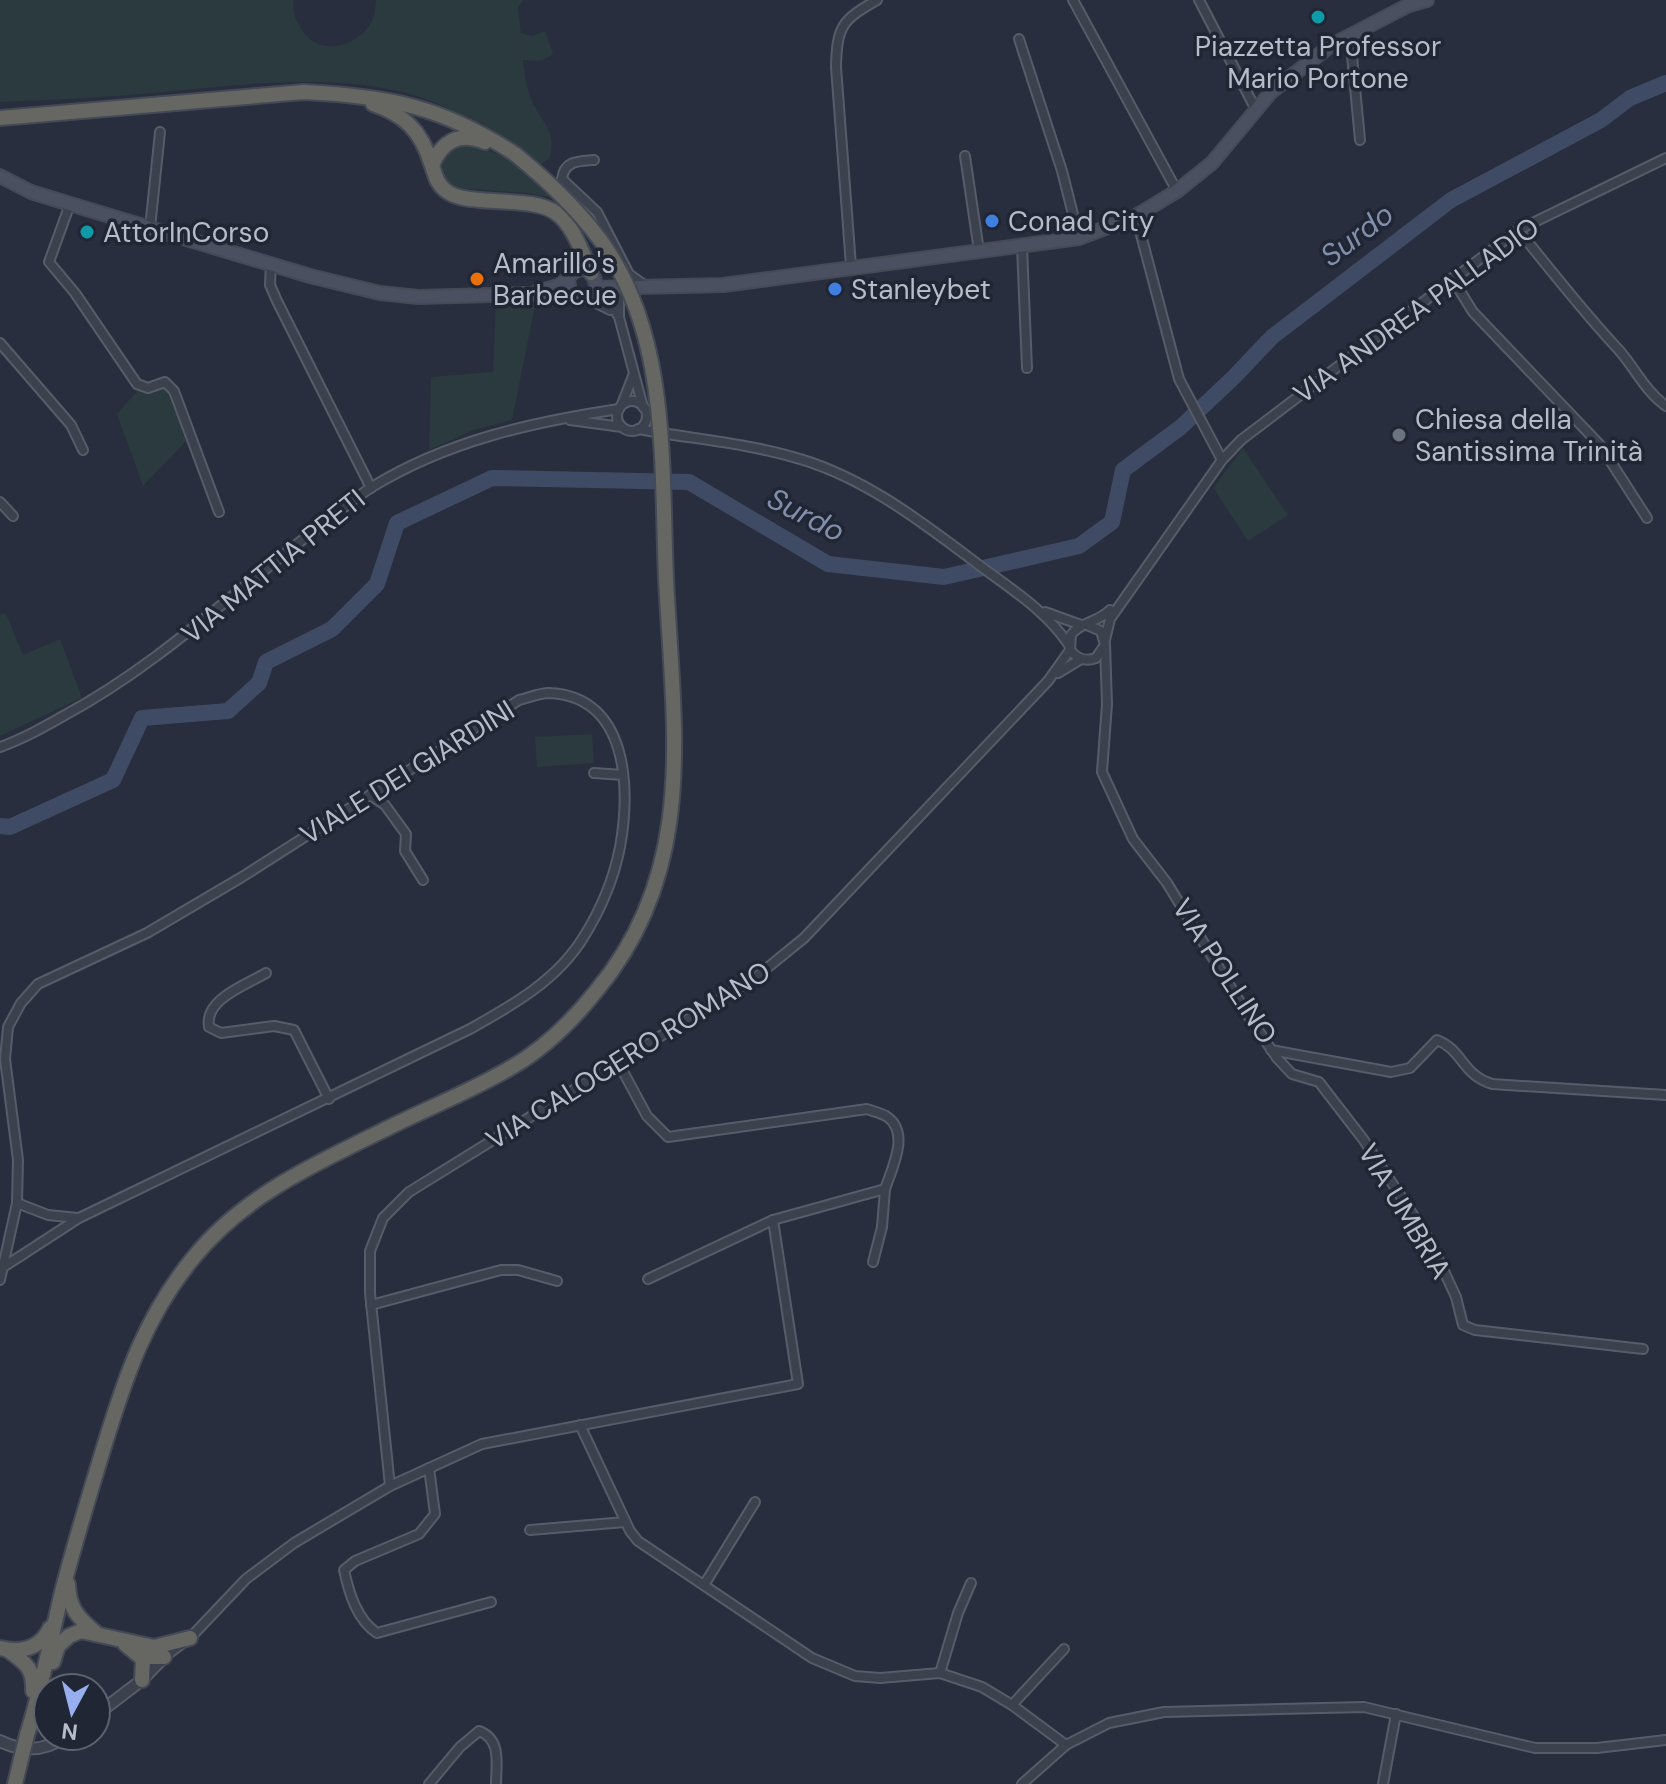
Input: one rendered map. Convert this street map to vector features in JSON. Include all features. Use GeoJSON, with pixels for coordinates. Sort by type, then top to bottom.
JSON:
{"type":"FeatureCollection","features":[{"type":"Feature","properties":{"kind":"highway"},"geometry":{"type":"LineString","coordinates":[[0,115],[304,92],[347,94],[421,107],[484,134],[547,180],[602,242],[622,276],[638,313],[654,381],[676,767],[670,834],[650,906],[621,962],[574,1018],[515,1066],[294,1174],[247,1205],[195,1255],[166,1294],[140,1339],[117,1404],[75,1542],[43,1672]]}},
{"type":"Feature","properties":{"kind":"highway"},"geometry":{"type":"LineString","coordinates":[[347,94],[404,118],[417,131],[437,182],[446,191],[464,199],[542,205],[565,220],[577,239],[585,284]]}},
{"type":"Feature","properties":{"kind":"highway"},"geometry":{"type":"LineString","coordinates":[[432,165],[445,144],[463,137],[475,138],[515,154]]}},
{"type":"Feature","properties":{"kind":"highway"},"geometry":{"type":"LineString","coordinates":[[75,1542],[68,1585],[69,1602],[74,1614],[99,1635]]}},
{"type":"Feature","properties":{"kind":"highway"},"geometry":{"type":"LineString","coordinates":[[4,1649],[24,1650],[45,1638],[63,1590]]}},
{"type":"Feature","properties":{"kind":"highway"},"geometry":{"type":"LineString","coordinates":[[50,1672],[58,1646],[81,1631],[159,1652]]}},
{"type":"Feature","properties":{"kind":"highway"},"geometry":{"type":"LineString","coordinates":[[117,1640],[149,1657],[190,1638]]}},
{"type":"Feature","properties":{"kind":"highway"},"geometry":{"type":"LineString","coordinates":[[4,1649],[28,1664],[34,1677],[27,1735]]}},
{"type":"Feature","properties":{"kind":"highway"},"geometry":{"type":"LineString","coordinates":[[134,1649],[143,1659],[142,1680]]}},
{"type":"Feature","properties":{"kind":"highway"},"geometry":{"type":"LineString","coordinates":[[15,1784],[32,1719]]}},
{"type":"Feature","properties":{"kind":"main road"},"geometry":{"type":"LineString","coordinates":[[585,284],[623,288],[723,285],[1079,238],[1136,216],[1177,191],[1212,163],[1255,108],[1290,74],[1350,34],[1408,3],[1427,0]]}},
{"type":"Feature","properties":{"kind":"main road"},"geometry":{"type":"LineString","coordinates":[[0,176],[31,192],[70,204],[349,287],[399,296],[527,294],[559,286],[585,284],[643,288]]}},
{"type":"Feature","properties":{"kind":"street"},"geometry":{"type":"LineString","coordinates":[[851,266],[836,40],[844,24],[856,12],[877,0]]}},
{"type":"Feature","properties":{"kind":"street"},"geometry":{"type":"LineString","coordinates":[[1073,0],[1177,191]]}},
{"type":"Feature","properties":{"kind":"street"},"geometry":{"type":"LineString","coordinates":[[1199,0],[1255,108]]}},
{"type":"Feature","properties":{"kind":"street"},"geometry":{"type":"LineString","coordinates":[[1350,34],[1360,140]]}},
{"type":"Feature","properties":{"kind":"street"},"geometry":{"type":"LineString","coordinates":[[1019,39],[1062,171],[1079,238]]}},
{"type":"Feature","properties":{"kind":"street"},"geometry":{"type":"LineString","coordinates":[[150,228],[160,132]]}},
{"type":"Feature","properties":{"kind":"street"},"geometry":{"type":"LineString","coordinates":[[965,156],[979,251]]}},
{"type":"Feature","properties":{"kind":"street"},"geometry":{"type":"LineString","coordinates":[[594,160],[569,164],[563,171],[562,179],[597,212],[629,274],[643,288]]}},
{"type":"Feature","properties":{"kind":"street","name":"VIA ANDREA PALLADIO"},"geometry":{"type":"LineString","coordinates":[[1128,592],[1222,460],[1266,419],[1518,230],[1665,162]]}},
{"type":"Feature","properties":{"kind":"street"},"geometry":{"type":"LineString","coordinates":[[70,204],[49,262],[75,293],[137,384],[148,388],[165,382],[174,391],[219,512]]}},
{"type":"Feature","properties":{"kind":"street"},"geometry":{"type":"LineString","coordinates":[[1136,216],[1179,379],[1222,460]]}},
{"type":"Feature","properties":{"kind":"street"},"geometry":{"type":"LineString","coordinates":[[1518,230],[1589,314],[1601,334],[1618,349],[1647,388],[1666,406]]}},
{"type":"Feature","properties":{"kind":"street"},"geometry":{"type":"LineString","coordinates":[[1022,246],[1027,368]]}},
{"type":"Feature","properties":{"kind":"street"},"geometry":{"type":"LineString","coordinates":[[271,263],[270,285],[277,301],[371,488]]}},
{"type":"Feature","properties":{"kind":"street"},"geometry":{"type":"LineString","coordinates":[[1452,278],[1473,312],[1600,445],[1647,518]]}},
{"type":"Feature","properties":{"kind":"street"},"geometry":{"type":"LineString","coordinates":[[585,284],[619,317]]}},
{"type":"Feature","properties":{"kind":"street"},"geometry":{"type":"LineString","coordinates":[[623,288],[619,299],[619,317],[646,419]]}},
{"type":"Feature","properties":{"kind":"street"},"geometry":{"type":"LineString","coordinates":[[0,343],[71,425],[83,450]]}},
{"type":"Feature","properties":{"kind":"street"},"geometry":{"type":"LineString","coordinates":[[622,427],[617,418],[633,376]]}},
{"type":"Feature","properties":{"kind":"street","name":"VIA MATTIA PRETI"},"geometry":{"type":"LineString","coordinates":[[0,747],[20,740],[92,701],[178,642],[233,594],[371,488],[436,454],[473,440],[635,401],[643,407]]}},
{"type":"Feature","properties":{"kind":"street","name":"VIA MATTIA PRETI"},"geometry":{"type":"LineString","coordinates":[[561,419],[688,438]]}},
{"type":"Feature","properties":{"kind":"street"},"geometry":{"type":"LineString","coordinates":[[638,429],[646,419]]}},
{"type":"Feature","properties":{"kind":"street"},"geometry":{"type":"LineString","coordinates":[[646,419],[688,438],[799,458],[824,467],[890,501],[1038,608],[1060,631],[1070,647],[1084,660],[1098,667],[1107,681]]}},
{"type":"Feature","properties":{"kind":"street"},"geometry":{"type":"LineString","coordinates":[[0,502],[13,516]]}},
{"type":"Feature","properties":{"kind":"street"},"geometry":{"type":"LineString","coordinates":[[1048,681],[1070,647],[1073,630],[1104,616],[1128,592]]}},
{"type":"Feature","properties":{"kind":"street"},"geometry":{"type":"LineString","coordinates":[[1048,681],[1069,665],[1096,658],[1105,643],[1110,619],[1128,592]]}},
{"type":"Feature","properties":{"kind":"street"},"geometry":{"type":"LineString","coordinates":[[1038,608],[1067,622],[1097,627],[1105,643]]}},
{"type":"Feature","properties":{"kind":"street","name":"VIA POLLINO"},"geometry":{"type":"LineString","coordinates":[[1105,643],[1106,723],[1102,750],[1105,780],[1133,839],[1167,883],[1271,1050],[1391,1072],[1410,1068],[1437,1040],[1452,1046],[1472,1076],[1492,1084],[1666,1095]]}},
{"type":"Feature","properties":{"kind":"street","name":"VIA CALOGERO ROMANO"},"geometry":{"type":"LineString","coordinates":[[390,1486],[371,1305],[370,1251],[383,1218],[409,1192],[756,977],[804,938],[1048,681]]}},
{"type":"Feature","properties":{"kind":"street","name":"VIALE DEI GIARDINI"},"geometry":{"type":"LineString","coordinates":[[0,1280],[17,1203],[18,1160],[5,1059],[8,1027],[21,1003],[38,984],[147,933],[242,877],[519,700],[547,693],[578,699],[605,718],[621,753],[625,795],[620,848],[605,897],[582,939],[553,974],[522,1000],[470,1029],[79,1218],[5,1266]]}},
{"type":"Feature","properties":{"kind":"street"},"geometry":{"type":"LineString","coordinates":[[594,773],[623,775]]}},
{"type":"Feature","properties":{"kind":"street"},"geometry":{"type":"LineString","coordinates":[[370,795],[385,805],[406,834],[405,851],[423,880]]}},
{"type":"Feature","properties":{"kind":"street"},"geometry":{"type":"LineString","coordinates":[[266,973],[212,1005],[207,1016],[209,1027],[221,1033],[274,1026],[294,1030],[329,1099]]}},
{"type":"Feature","properties":{"kind":"street","name":"VIA UMBRIA"},"geometry":{"type":"LineString","coordinates":[[1271,1050],[1292,1074],[1319,1082],[1363,1139],[1429,1239],[1456,1297],[1463,1325],[1475,1330],[1643,1349]]}},
{"type":"Feature","properties":{"kind":"street"},"geometry":{"type":"LineString","coordinates":[[619,1064],[647,1116],[668,1137],[867,1109],[887,1116],[896,1128],[899,1150],[885,1189],[882,1227],[873,1262]]}},
{"type":"Feature","properties":{"kind":"street"},"geometry":{"type":"LineString","coordinates":[[648,1279],[773,1220],[885,1189]]}},
{"type":"Feature","properties":{"kind":"street"},"geometry":{"type":"LineString","coordinates":[[17,1203],[48,1215],[79,1218]]}},
{"type":"Feature","properties":{"kind":"street"},"geometry":{"type":"LineString","coordinates":[[190,1638],[246,1579],[294,1543],[390,1486],[482,1444],[798,1384],[773,1220]]}},
{"type":"Feature","properties":{"kind":"street"},"geometry":{"type":"LineString","coordinates":[[371,1305],[501,1270],[518,1270],[557,1281]]}},
{"type":"Feature","properties":{"kind":"street"},"geometry":{"type":"LineString","coordinates":[[580,1425],[625,1522],[638,1541],[812,1658],[855,1676],[880,1678],[940,1673],[982,1687],[1066,1745]]}},
{"type":"Feature","properties":{"kind":"street"},"geometry":{"type":"LineString","coordinates":[[429,1468],[435,1514],[419,1534],[355,1561],[344,1570],[365,1625],[377,1633],[491,1602]]}},
{"type":"Feature","properties":{"kind":"street"},"geometry":{"type":"LineString","coordinates":[[704,1585],[755,1502]]}},
{"type":"Feature","properties":{"kind":"street"},"geometry":{"type":"LineString","coordinates":[[530,1530],[625,1522]]}},
{"type":"Feature","properties":{"kind":"street"},"geometry":{"type":"LineString","coordinates":[[940,1673],[958,1613],[971,1583]]}},
{"type":"Feature","properties":{"kind":"street"},"geometry":{"type":"LineString","coordinates":[[1012,1705],[1064,1649]]}},
{"type":"Feature","properties":{"kind":"street"},"geometry":{"type":"LineString","coordinates":[[112,1703],[142,1680],[159,1652]]}},
{"type":"Feature","properties":{"kind":"street"},"geometry":{"type":"LineString","coordinates":[[1022,1784],[1066,1745],[1109,1723],[1164,1712],[1364,1707],[1535,1748],[1597,1748],[1666,1740]]}},
{"type":"Feature","properties":{"kind":"street"},"geometry":{"type":"LineString","coordinates":[[1383,1784],[1396,1714]]}},
{"type":"Feature","properties":{"kind":"street"},"geometry":{"type":"LineString","coordinates":[[429,1784],[477,1731],[488,1734],[495,1746],[496,1784]]}},
{"type":"Feature","properties":{"kind":"street"},"geometry":{"type":"LineString","coordinates":[[0,1741],[16,1749],[32,1750]]}},
{"type":"Feature","properties":{"kind":"shaded area"},"geometry":{"type":"Polygon","coordinates":[[[0,0],[294,0],[295,15],[310,39],[319,44],[339,46],[367,29],[373,19],[376,0],[523,0],[518,8],[521,33],[532,36],[545,31],[553,53],[543,60],[523,60],[529,95],[551,136],[549,159],[539,165],[468,118],[429,100],[360,85],[304,82],[248,84],[0,102],[0,0]]]}},
{"type":"Feature","properties":{"kind":"shaded area"},"geometry":{"type":"Polygon","coordinates":[[[473,143],[520,165],[552,198],[527,193],[452,188],[446,184],[440,170],[447,148],[473,143]]]}},
{"type":"Feature","properties":{"kind":"shaded area"},"geometry":{"type":"Polygon","coordinates":[[[496,300],[536,301],[512,420],[474,430],[429,450],[431,377],[493,372],[496,300]]]}},
{"type":"Feature","properties":{"kind":"shaded area"},"geometry":{"type":"Polygon","coordinates":[[[163,385],[170,389],[189,438],[143,486],[117,414],[138,390],[163,385]]]}},
{"type":"Feature","properties":{"kind":"shaded area"},"geometry":{"type":"Polygon","coordinates":[[[1243,448],[1288,515],[1248,541],[1213,488],[1243,448]]]}},
{"type":"Feature","properties":{"kind":"shaded area"},"geometry":{"type":"Polygon","coordinates":[[[0,614],[6,614],[23,655],[60,639],[82,698],[0,736],[0,614]]]}},
{"type":"Feature","properties":{"kind":"shaded area"},"geometry":{"type":"Polygon","coordinates":[[[592,734],[594,763],[537,767],[535,737],[592,734]]]}},
{"type":"Feature","properties":{"kind":"waterway","name":"Surdo"},"geometry":{"type":"LineString","coordinates":[[0,826],[10,827],[113,780],[142,718],[228,711],[259,683],[266,662],[332,629],[377,584],[397,523],[492,478],[689,482],[828,564],[944,577],[1079,546],[1112,522],[1123,470],[1181,427],[1272,337],[1451,200],[1601,120],[1630,98],[1666,83]]}},
{"type":"Feature","properties":{"kind":"place","name":"Piazzetta Professor Mario Portone"},"geometry":{"type":"Point","coordinates":[1318,17]}},
{"type":"Feature","properties":{"kind":"place","name":"Conad City"},"geometry":{"type":"Point","coordinates":[992,221]}},
{"type":"Feature","properties":{"kind":"place","name":"AttorInCorso"},"geometry":{"type":"Point","coordinates":[87,232]}},
{"type":"Feature","properties":{"kind":"place","name":"Amarillo's Barbecue"},"geometry":{"type":"Point","coordinates":[477,279]}},
{"type":"Feature","properties":{"kind":"place","name":"Stanleybet"},"geometry":{"type":"Point","coordinates":[835,289]}},
{"type":"Feature","properties":{"kind":"place","name":"Chiesa della Santissima Trinità"},"geometry":{"type":"Point","coordinates":[1399,435]}}]}
